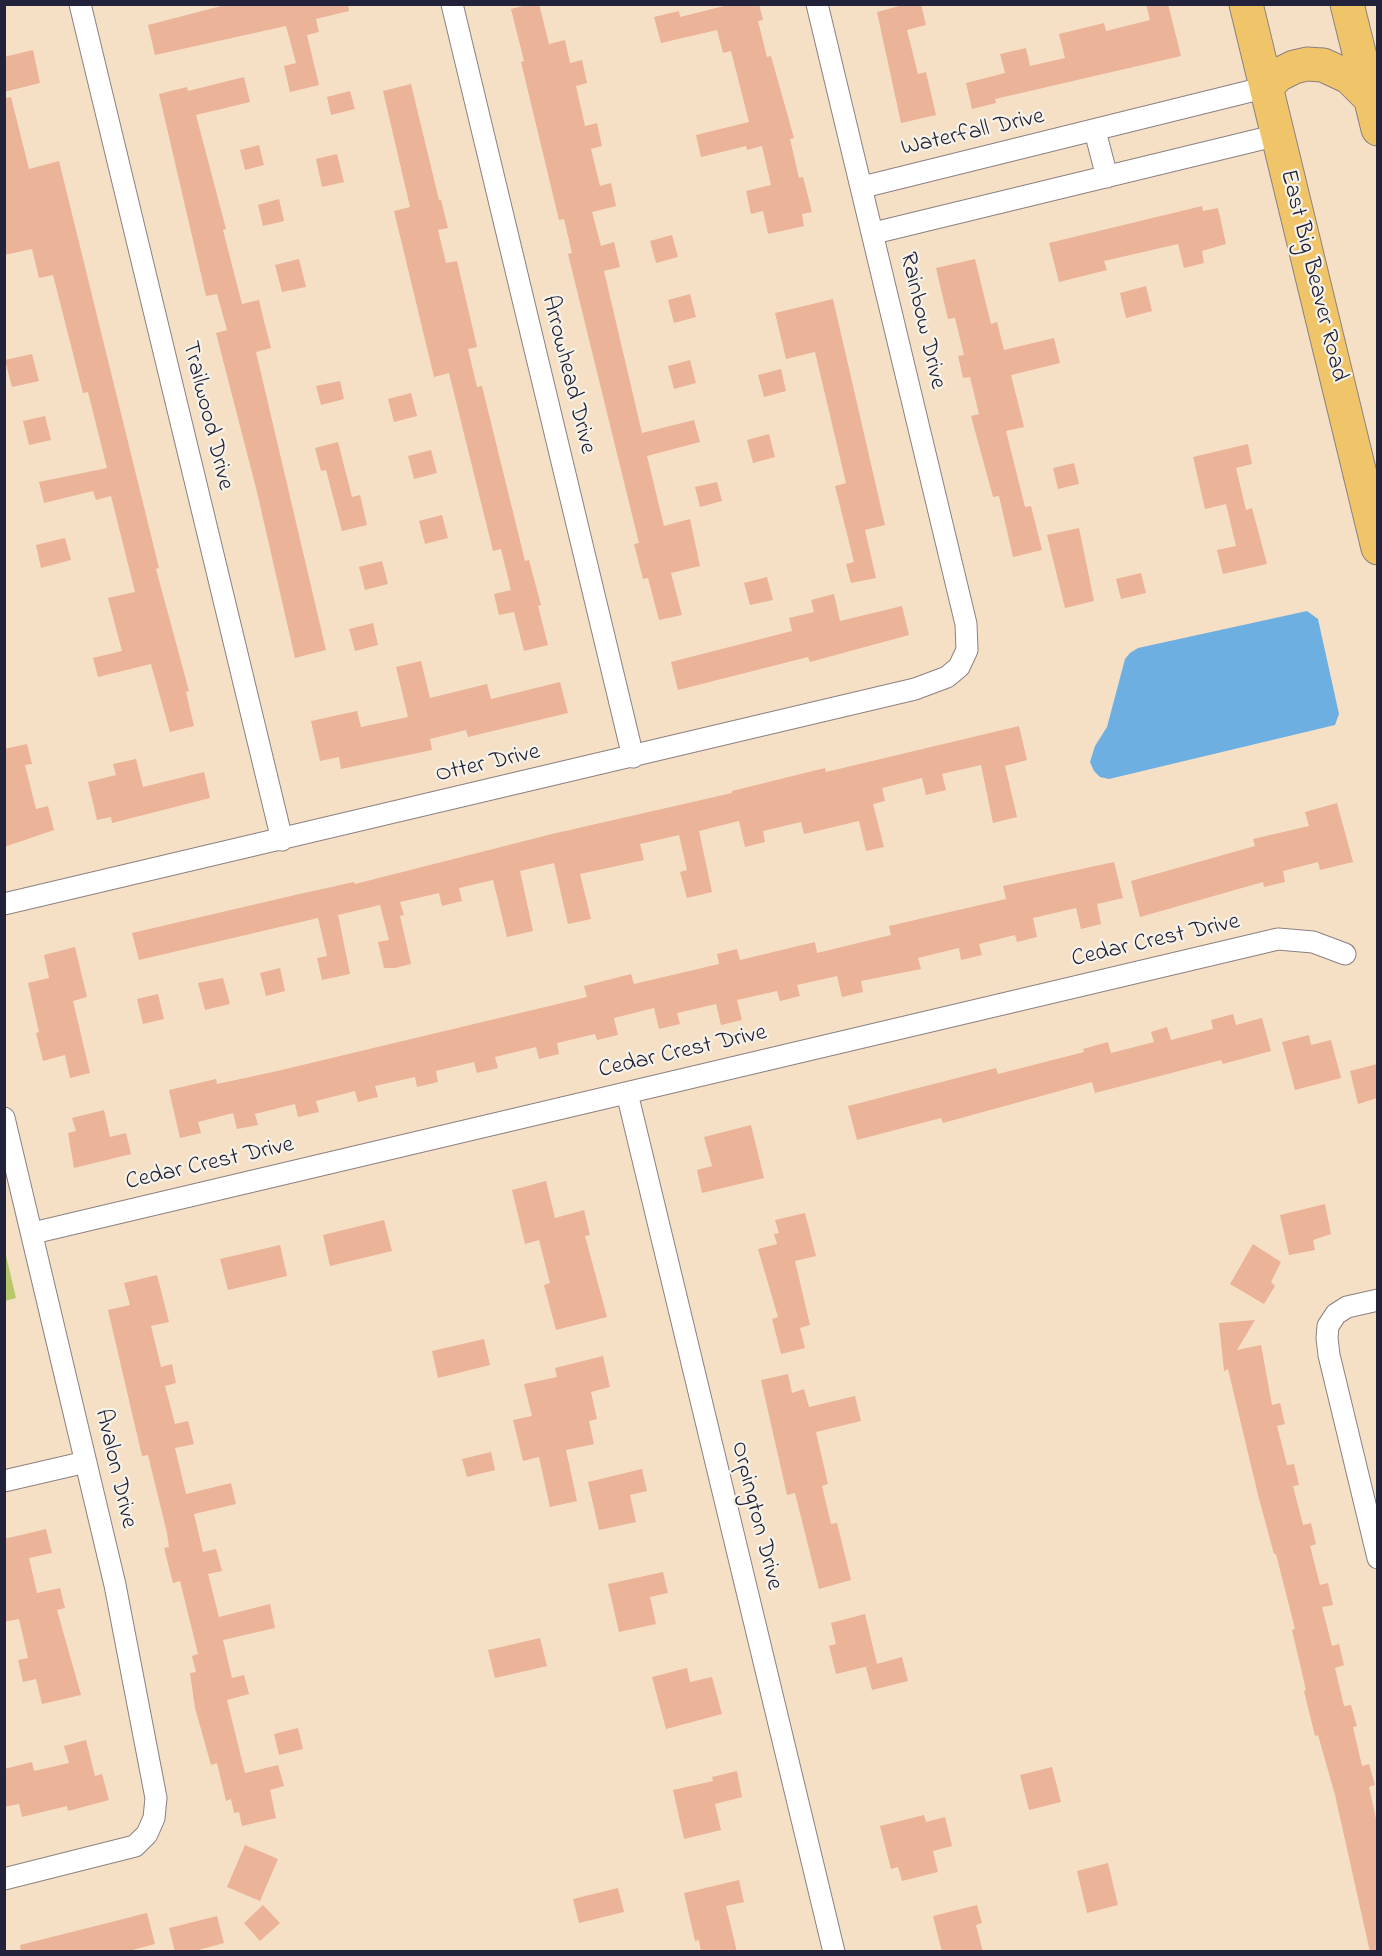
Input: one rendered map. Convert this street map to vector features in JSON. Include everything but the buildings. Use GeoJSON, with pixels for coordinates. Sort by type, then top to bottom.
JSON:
{"type":"FeatureCollection","features":[{"type":"Feature","properties":{"kind":"main road","name":"East Big Beaver Road"},"geometry":{"type":"LineString","coordinates":[[1246,4],[1377,548]]}},
{"type":"Feature","properties":{"kind":"main road"},"geometry":{"type":"LineString","coordinates":[[1347,4],[1377,129]]}},
{"type":"Feature","properties":{"kind":"main road"},"geometry":{"type":"LineString","coordinates":[[1266,87],[1278,75],[1294,67],[1307,64],[1323,65],[1349,77],[1370,98]]}},
{"type":"Feature","properties":{"kind":"street","name":"Trailwood Drive"},"geometry":{"type":"LineString","coordinates":[[80,4],[282,840]]}},
{"type":"Feature","properties":{"kind":"street","name":"Arrowhead Drive"},"geometry":{"type":"LineString","coordinates":[[452,4],[633,757]]}},
{"type":"Feature","properties":{"kind":"street","name":"Rainbow Drive"},"geometry":{"type":"LineString","coordinates":[[817,4],[863,187],[966,624],[967,650]]}},
{"type":"Feature","properties":{"kind":"street","name":"Waterfall Drive"},"geometry":{"type":"LineString","coordinates":[[863,187],[1266,87]]}},
{"type":"Feature","properties":{"kind":"street"},"geometry":{"type":"LineString","coordinates":[[1095,131],[1107,177]]}},
{"type":"Feature","properties":{"kind":"street"},"geometry":{"type":"LineString","coordinates":[[874,233],[1278,135]]}},
{"type":"Feature","properties":{"kind":"street","name":"Otter Drive"},"geometry":{"type":"LineString","coordinates":[[4,904],[915,689],[947,677],[959,667],[967,650]]}},
{"type":"Feature","properties":{"kind":"street","name":"Cedar Crest Drive"},"geometry":{"type":"LineString","coordinates":[[33,1233],[1278,939],[1313,942],[1345,954]]}},
{"type":"Feature","properties":{"kind":"street","name":"Orpington Drive"},"geometry":{"type":"LineString","coordinates":[[627,1093],[834,1952]]}},
{"type":"Feature","properties":{"kind":"street","name":"Avalon Drive"},"geometry":{"type":"LineString","coordinates":[[4,1118],[115,1585],[156,1798],[154,1818],[147,1834],[135,1846],[120,1852],[4,1879]]}},
{"type":"Feature","properties":{"kind":"street"},"geometry":{"type":"LineString","coordinates":[[1377,1300],[1347,1307],[1336,1314],[1329,1326],[1327,1338],[1329,1355],[1377,1558]]}},
{"type":"Feature","properties":{"kind":"street"},"geometry":{"type":"LineString","coordinates":[[4,1481],[86,1462]]}},
{"type":"Feature","properties":{"kind":"green space"},"geometry":{"type":"Polygon","coordinates":[[[4,1247],[16,1298],[5,1301],[4,1301],[4,1247]]]}},
{"type":"Feature","properties":{"kind":"water"},"geometry":{"type":"Polygon","coordinates":[[[1307,611],[1318,619],[1339,714],[1335,725],[1109,779],[1100,777],[1094,771],[1090,762],[1095,746],[1107,727],[1125,659],[1130,653],[1138,648],[1307,611]]]}}]}
